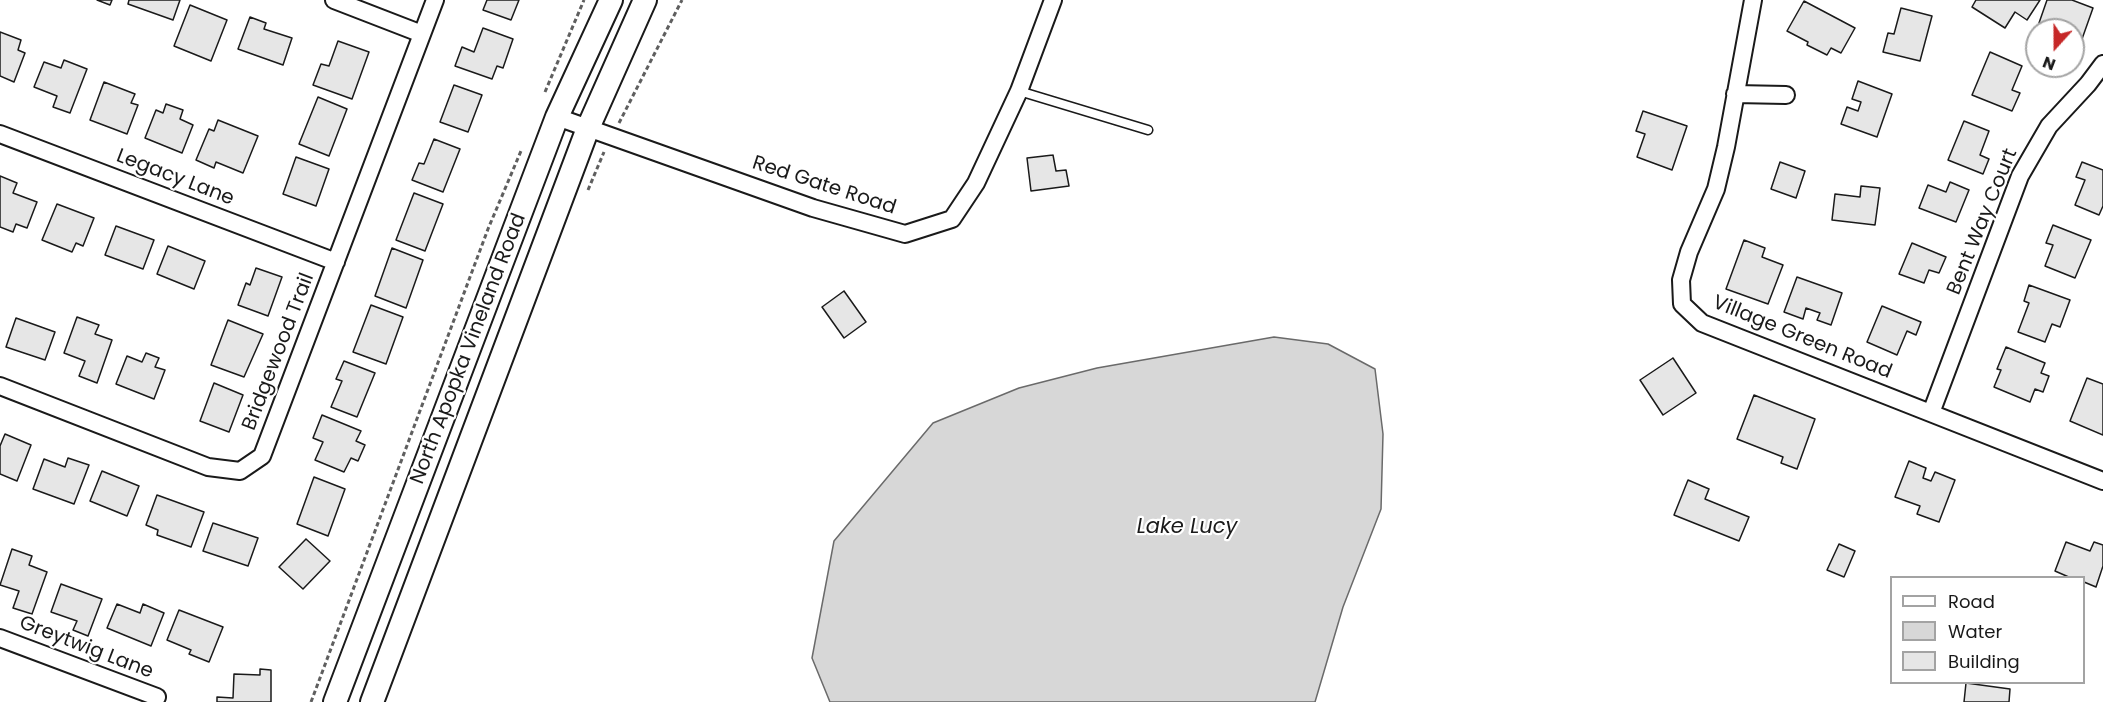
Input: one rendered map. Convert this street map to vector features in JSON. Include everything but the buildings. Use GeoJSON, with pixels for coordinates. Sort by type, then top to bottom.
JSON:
{"type":"FeatureCollection","features":[{"type":"Feature","properties":{"kind":"street"},"geometry":{"type":"LineString","coordinates":[[334,0],[422,34]]}},
{"type":"Feature","properties":{"kind":"street","name":"Bridgewood Trail"},"geometry":{"type":"LineString","coordinates":[[0,386],[208,467],[240,471],[262,456],[435,0]]}},
{"type":"Feature","properties":{"kind":"street","name":"North Apopka Vineland Road"},"geometry":{"type":"LineString","coordinates":[[335,702],[557,117],[611,0]]}},
{"type":"Feature","properties":{"kind":"street","name":"North Apopka Vineland Road"},"geometry":{"type":"LineString","coordinates":[[372,702],[588,128],[645,0]]}},
{"type":"Feature","properties":{"kind":"street","name":"Red Gate Road"},"geometry":{"type":"LineString","coordinates":[[557,117],[813,208],[905,234],[952,219],[976,183],[1019,91],[1053,0]]}},
{"type":"Feature","properties":{"kind":"street","name":"Village Green Road"},"geometry":{"type":"LineString","coordinates":[[1753,0],[1726,147],[1716,189],[1689,252],[1681,280],[1682,304],[1702,323],[2103,481]]}},
{"type":"Feature","properties":{"kind":"street","name":"Bent Way Court"},"geometry":{"type":"LineString","coordinates":[[1931,413],[2020,176],[2049,126],[2088,84],[2103,64]]}},
{"type":"Feature","properties":{"kind":"street"},"geometry":{"type":"LineString","coordinates":[[1735,94],[1786,95]]}},
{"type":"Feature","properties":{"kind":"street","name":"Legacy Lane"},"geometry":{"type":"LineString","coordinates":[[0,134],[336,262]]}},
{"type":"Feature","properties":{"kind":"street","name":"Greytwig Lane"},"geometry":{"type":"LineString","coordinates":[[0,638],[157,697]]}},
{"type":"Feature","properties":{"kind":"lane"},"geometry":{"type":"LineString","coordinates":[[1019,91],[1148,130]]}},
{"type":"Feature","properties":{"kind":"path"},"geometry":{"type":"LineString","coordinates":[[544,94],[584,0]]}},
{"type":"Feature","properties":{"kind":"path"},"geometry":{"type":"LineString","coordinates":[[586,196],[612,136],[682,0]]}},
{"type":"Feature","properties":{"kind":"path"},"geometry":{"type":"LineString","coordinates":[[311,702],[488,229],[522,148]]}},
{"type":"Feature","properties":{"kind":"water","name":"Lake Lucy"},"geometry":{"type":"Polygon","coordinates":[[[1274,337],[1328,344],[1375,369],[1383,434],[1381,509],[1343,607],[1315,702],[830,702],[812,658],[834,541],[933,423],[1019,388],[1097,368],[1274,337]]]}}]}
